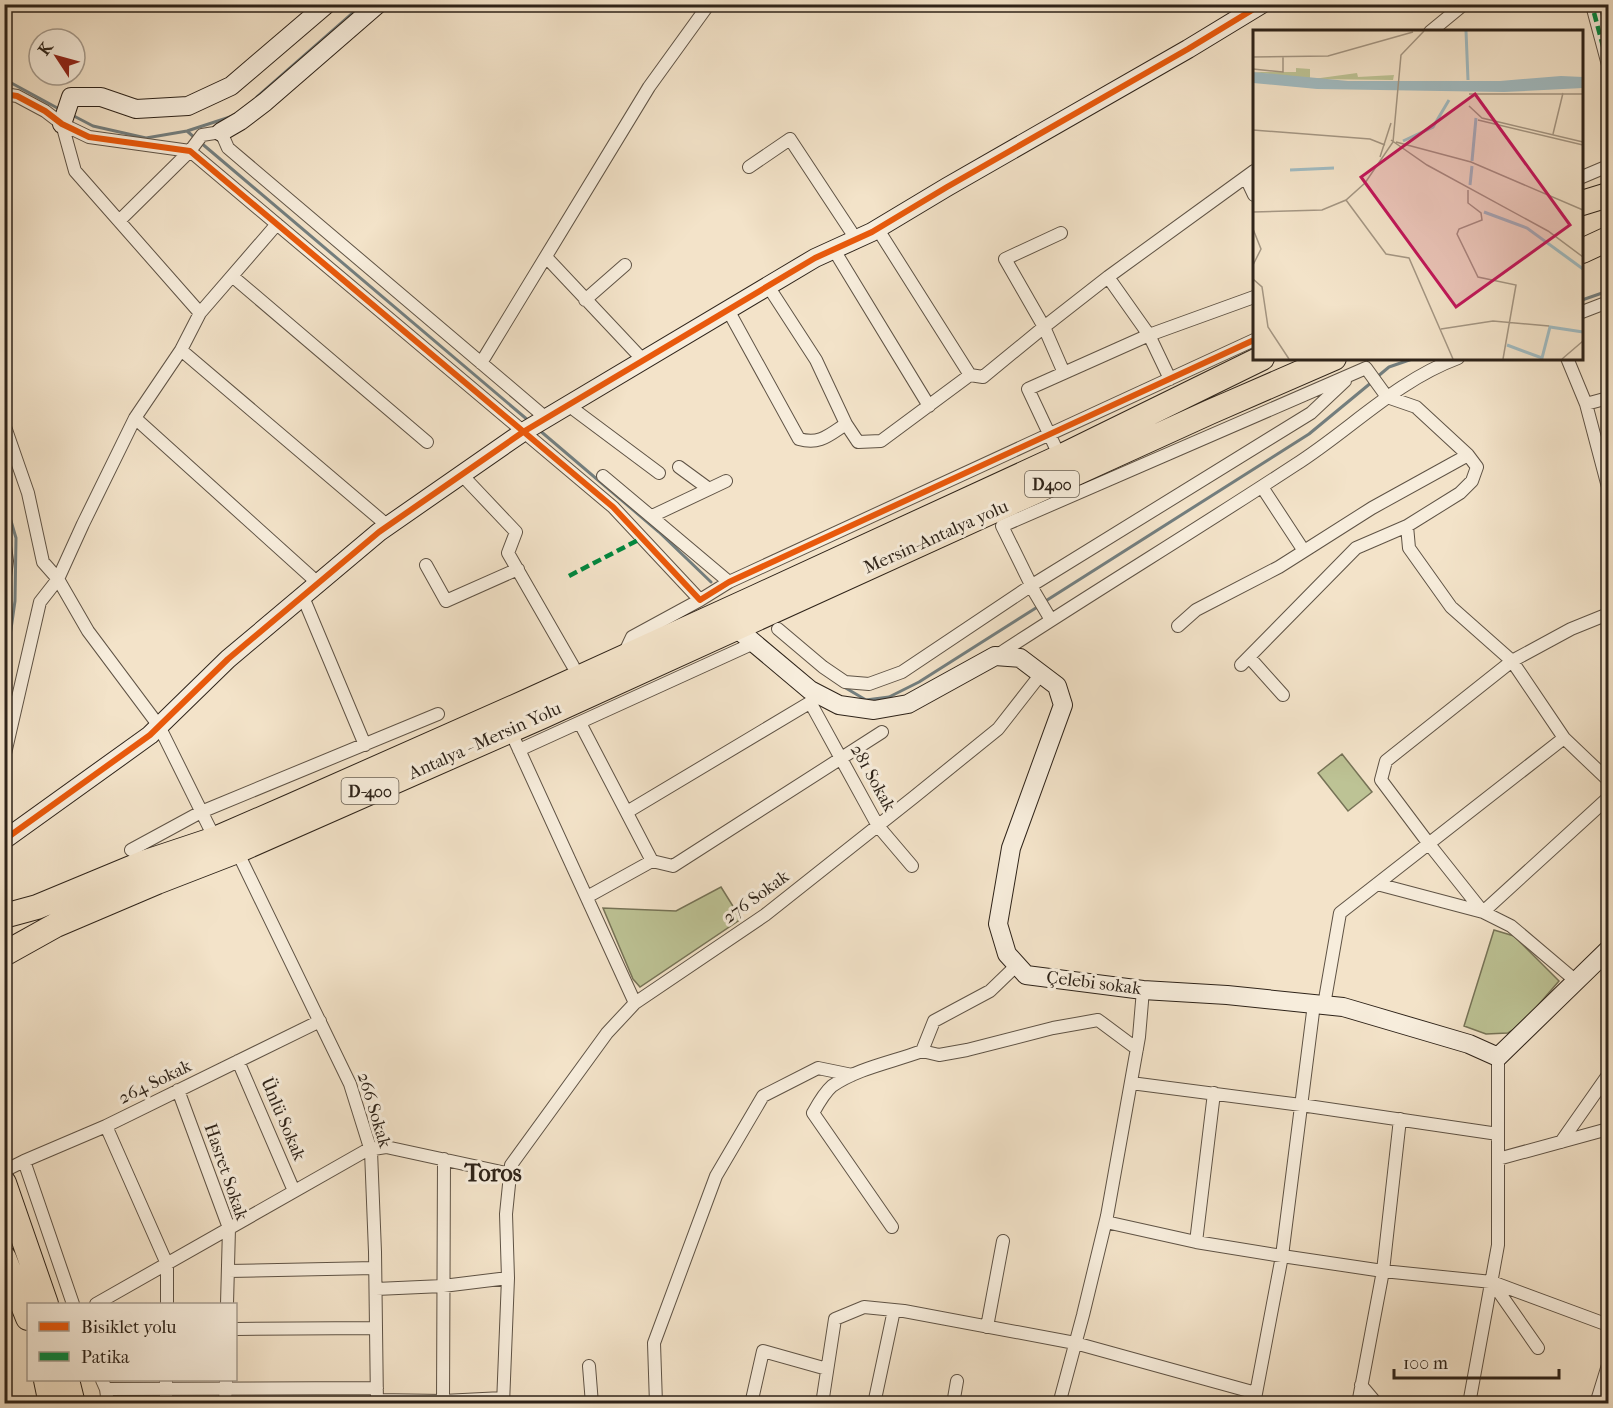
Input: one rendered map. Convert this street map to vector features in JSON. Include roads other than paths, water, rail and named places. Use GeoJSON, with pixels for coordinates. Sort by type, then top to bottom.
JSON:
{"type":"FeatureCollection","features":[{"type":"Feature","properties":{"kind":"highway"},"geometry":{"type":"LineString","coordinates":[[1583,202],[1608,195]]}},
{"type":"Feature","properties":{"kind":"highway"},"geometry":{"type":"LineString","coordinates":[[1583,250],[1608,239]]}},
{"type":"Feature","properties":{"kind":"highway","name":"Mersin-Antalya yolu"},"geometry":{"type":"LineString","coordinates":[[768,613],[1060,457],[1258,360]]}},
{"type":"Feature","properties":{"kind":"highway","name":"Mersin-Antalya yolu"},"geometry":{"type":"LineString","coordinates":[[718,614],[768,613],[1199,417],[1343,366]]}},
{"type":"Feature","properties":{"kind":"highway","name":"Antalya - Mersin Yolu"},"geometry":{"type":"LineString","coordinates":[[4,916],[37,907],[143,863],[215,839],[718,614]]}},
{"type":"Feature","properties":{"kind":"highway","name":"Antalya - Mersin Yolu"},"geometry":{"type":"LineString","coordinates":[[4,954],[56,925],[157,882],[515,740],[718,614]]}},
{"type":"Feature","properties":{"kind":"highway"},"geometry":{"type":"LineString","coordinates":[[4,1183],[45,1303]]}},
{"type":"Feature","properties":{"kind":"highway"},"geometry":{"type":"LineString","coordinates":[[4,1258],[27,1316]]}},
{"type":"Feature","properties":{"kind":"highway"},"geometry":{"type":"LineString","coordinates":[[46,1381],[51,1404]]}},
{"type":"Feature","properties":{"kind":"highway"},"geometry":{"type":"LineString","coordinates":[[67,1381],[73,1404]]}},
{"type":"Feature","properties":{"kind":"street"},"geometry":{"type":"LineString","coordinates":[[200,313],[75,171],[62,124],[71,97],[101,97],[136,109],[188,106],[231,86],[327,4]]}},
{"type":"Feature","properties":{"kind":"street"},"geometry":{"type":"LineString","coordinates":[[120,220],[190,151],[202,135],[221,132],[240,121],[378,4]]}},
{"type":"Feature","properties":{"kind":"street"},"geometry":{"type":"LineString","coordinates":[[481,363],[649,87],[709,4]]}},
{"type":"Feature","properties":{"kind":"street"},"geometry":{"type":"LineString","coordinates":[[4,840],[150,735],[228,659],[388,526],[523,432],[815,258],[878,228],[1262,4]]}},
{"type":"Feature","properties":{"kind":"street"},"geometry":{"type":"LineString","coordinates":[[1432,30],[1464,4]]}},
{"type":"Feature","properties":{"kind":"street"},"geometry":{"type":"LineString","coordinates":[[1601,4],[1593,9],[1608,65]]}},
{"type":"Feature","properties":{"kind":"street"},"geometry":{"type":"LineString","coordinates":[[4,94],[17,96],[45,111],[62,124],[89,137],[190,151],[613,507],[718,614],[810,690],[815,699]]}},
{"type":"Feature","properties":{"kind":"street"},"geometry":{"type":"LineString","coordinates":[[221,132],[228,148],[546,418]]}},
{"type":"Feature","properties":{"kind":"street"},"geometry":{"type":"LineString","coordinates":[[749,167],[790,139],[856,239]]}},
{"type":"Feature","properties":{"kind":"street"},"geometry":{"type":"LineString","coordinates":[[1583,176],[1608,166]]}},
{"type":"Feature","properties":{"kind":"street"},"geometry":{"type":"LineString","coordinates":[[768,286],[816,360],[846,424],[858,442],[881,441],[970,375],[983,377],[1108,277],[1250,174],[1253,190]]}},
{"type":"Feature","properties":{"kind":"street"},"geometry":{"type":"LineString","coordinates":[[4,758],[40,602],[58,579],[135,418],[181,350],[200,313],[277,224]]}},
{"type":"Feature","properties":{"kind":"street"},"geometry":{"type":"LineString","coordinates":[[878,228],[970,375]]}},
{"type":"Feature","properties":{"kind":"street"},"geometry":{"type":"LineString","coordinates":[[1061,233],[1005,259],[1044,327],[1064,373]]}},
{"type":"Feature","properties":{"kind":"street"},"geometry":{"type":"LineString","coordinates":[[834,250],[928,406]]}},
{"type":"Feature","properties":{"kind":"street"},"geometry":{"type":"LineString","coordinates":[[546,257],[643,360]]}},
{"type":"Feature","properties":{"kind":"street"},"geometry":{"type":"LineString","coordinates":[[585,300],[625,265]]}},
{"type":"Feature","properties":{"kind":"street"},"geometry":{"type":"LineString","coordinates":[[232,276],[427,442]]}},
{"type":"Feature","properties":{"kind":"street"},"geometry":{"type":"LineString","coordinates":[[1108,277],[1149,335],[1170,379]]}},
{"type":"Feature","properties":{"kind":"street"},"geometry":{"type":"LineString","coordinates":[[1060,457],[1028,389],[1149,335],[1253,297]]}},
{"type":"Feature","properties":{"kind":"street"},"geometry":{"type":"LineString","coordinates":[[1583,311],[1608,302]]}},
{"type":"Feature","properties":{"kind":"street"},"geometry":{"type":"LineString","coordinates":[[728,310],[799,439],[810,442],[822,439],[846,424]]}},
{"type":"Feature","properties":{"kind":"street"},"geometry":{"type":"LineString","coordinates":[[718,614],[729,582],[1253,340]]}},
{"type":"Feature","properties":{"kind":"street"},"geometry":{"type":"LineString","coordinates":[[181,350],[388,526]]}},
{"type":"Feature","properties":{"kind":"street"},"geometry":{"type":"LineString","coordinates":[[627,812],[815,699],[874,710],[908,704],[995,657],[1298,464],[1387,397],[1436,367],[1453,360]]}},
{"type":"Feature","properties":{"kind":"street"},"geometry":{"type":"LineString","coordinates":[[1568,360],[1586,404],[1608,487]]}},
{"type":"Feature","properties":{"kind":"street"},"geometry":{"type":"LineString","coordinates":[[768,613],[823,667],[845,682],[869,684],[902,672],[1311,413],[1343,366]]}},
{"type":"Feature","properties":{"kind":"street"},"geometry":{"type":"LineString","coordinates":[[1051,620],[1002,526],[1343,366],[1366,368],[1387,397],[1416,407],[1468,455],[1477,467],[1472,481],[1460,493],[1407,526],[1356,548],[1245,661],[1283,695]]}},
{"type":"Feature","properties":{"kind":"street"},"geometry":{"type":"LineString","coordinates":[[1586,404],[1608,398]]}},
{"type":"Feature","properties":{"kind":"street"},"geometry":{"type":"LineString","coordinates":[[568,405],[659,473]]}},
{"type":"Feature","properties":{"kind":"street"},"geometry":{"type":"LineString","coordinates":[[135,418],[319,584]]}},
{"type":"Feature","properties":{"kind":"street"},"geometry":{"type":"LineString","coordinates":[[4,424],[28,494],[44,562],[58,579],[88,631],[159,726],[215,839]]}},
{"type":"Feature","properties":{"kind":"street"},"geometry":{"type":"LineString","coordinates":[[1178,626],[1196,610],[1279,567],[1372,508],[1468,455]]}},
{"type":"Feature","properties":{"kind":"street"},"geometry":{"type":"LineString","coordinates":[[680,467],[709,489]]}},
{"type":"Feature","properties":{"kind":"street"},"geometry":{"type":"LineString","coordinates":[[462,475],[516,532],[508,553],[573,666]]}},
{"type":"Feature","properties":{"kind":"street"},"geometry":{"type":"LineString","coordinates":[[603,476],[729,582]]}},
{"type":"Feature","properties":{"kind":"street"},"geometry":{"type":"LineString","coordinates":[[652,516],[726,481]]}},
{"type":"Feature","properties":{"kind":"street"},"geometry":{"type":"LineString","coordinates":[[1262,487],[1304,551]]}},
{"type":"Feature","properties":{"kind":"street"},"geometry":{"type":"LineString","coordinates":[[1407,526],[1409,548],[1451,607],[1512,661],[1564,738],[1608,780]]}},
{"type":"Feature","properties":{"kind":"street"},"geometry":{"type":"LineString","coordinates":[[4,538],[8,561],[4,584]]}},
{"type":"Feature","properties":{"kind":"street"},"geometry":{"type":"LineString","coordinates":[[426,566],[446,601],[518,569]]}},
{"type":"Feature","properties":{"kind":"street"},"geometry":{"type":"LineString","coordinates":[[303,597],[365,745]]}},
{"type":"Feature","properties":{"kind":"street"},"geometry":{"type":"LineString","coordinates":[[1483,912],[1382,780],[1386,760],[1512,661],[1570,629],[1608,614]]}},
{"type":"Feature","properties":{"kind":"street"},"geometry":{"type":"LineString","coordinates":[[635,1003],[515,740],[580,723],[754,643]]}},
{"type":"Feature","properties":{"kind":"street"},"geometry":{"type":"LineString","coordinates":[[922,1051],[934,1021],[990,992],[1017,965],[1007,954],[998,924],[1009,859],[1028,799],[1063,705],[1057,686],[1020,658],[995,657]]}},
{"type":"Feature","properties":{"kind":"street","name":"276 Sokak"},"geometry":{"type":"LineString","coordinates":[[510,1169],[607,1033],[635,1003],[765,915],[998,729],[1041,674]]}},
{"type":"Feature","properties":{"kind":"street","name":"281 Sokak"},"geometry":{"type":"LineString","coordinates":[[815,699],[841,758],[878,826],[912,866]]}},
{"type":"Feature","properties":{"kind":"street"},"geometry":{"type":"LineString","coordinates":[[131,850],[201,813],[438,714]]}},
{"type":"Feature","properties":{"kind":"street"},"geometry":{"type":"LineString","coordinates":[[580,723],[652,861]]}},
{"type":"Feature","properties":{"kind":"street"},"geometry":{"type":"LineString","coordinates":[[587,897],[652,861],[673,866],[882,732]]}},
{"type":"Feature","properties":{"kind":"street"},"geometry":{"type":"LineString","coordinates":[[822,1404],[835,1319],[864,1307],[894,1310],[1075,1343],[1257,1401],[1282,1256],[1301,1105],[1319,1004],[1340,913],[1564,738]]}},
{"type":"Feature","properties":{"kind":"street"},"geometry":{"type":"LineString","coordinates":[[1483,912],[1608,798]]}},
{"type":"Feature","properties":{"kind":"street","name":"266 Sokak"},"geometry":{"type":"LineString","coordinates":[[237,851],[350,1084],[371,1149],[377,1397]]}},
{"type":"Feature","properties":{"kind":"street"},"geometry":{"type":"LineString","coordinates":[[1377,884],[1483,912],[1511,926],[1576,981]]}},
{"type":"Feature","properties":{"kind":"street"},"geometry":{"type":"LineString","coordinates":[[1469,1404],[1498,1245],[1498,1057],[1608,950]]}},
{"type":"Feature","properties":{"kind":"street","name":"Çelebi sokak"},"geometry":{"type":"LineString","coordinates":[[1017,965],[1026,975],[1143,990],[1342,1006],[1469,1044],[1498,1057]]}},
{"type":"Feature","properties":{"kind":"street"},"geometry":{"type":"LineString","coordinates":[[1059,1404],[1106,1221],[1137,1049],[1143,990]]}},
{"type":"Feature","properties":{"kind":"street"},"geometry":{"type":"LineString","coordinates":[[892,1227],[813,1113],[831,1087],[852,1075],[922,1051],[939,1055],[1053,1028],[1098,1020],[1137,1049]]}},
{"type":"Feature","properties":{"kind":"street","name":"264 Sokak"},"geometry":{"type":"LineString","coordinates":[[4,1171],[106,1126],[320,1021]]}},
{"type":"Feature","properties":{"kind":"street","name":"Ünlü Sokak"},"geometry":{"type":"LineString","coordinates":[[238,1061],[294,1191]]}},
{"type":"Feature","properties":{"kind":"street"},"geometry":{"type":"LineString","coordinates":[[656,1404],[654,1343],[716,1176],[745,1126],[763,1096],[818,1068],[852,1075]]}},
{"type":"Feature","properties":{"kind":"street"},"geometry":{"type":"LineString","coordinates":[[1561,1142],[1608,1075]]}},
{"type":"Feature","properties":{"kind":"street"},"geometry":{"type":"LineString","coordinates":[[1131,1083],[1498,1134]]}},
{"type":"Feature","properties":{"kind":"street","name":"Hasret Sokak"},"geometry":{"type":"LineString","coordinates":[[178,1090],[229,1228],[227,1303]]}},
{"type":"Feature","properties":{"kind":"street"},"geometry":{"type":"LineString","coordinates":[[1196,1242],[1214,1094]]}},
{"type":"Feature","properties":{"kind":"street"},"geometry":{"type":"LineString","coordinates":[[1358,1404],[1383,1271],[1400,1119]]}},
{"type":"Feature","properties":{"kind":"street"},"geometry":{"type":"LineString","coordinates":[[106,1126],[168,1263],[167,1303]]}},
{"type":"Feature","properties":{"kind":"street"},"geometry":{"type":"LineString","coordinates":[[1498,1159],[1608,1129]]}},
{"type":"Feature","properties":{"kind":"street"},"geometry":{"type":"LineString","coordinates":[[99,1303],[367,1150],[386,1147],[510,1169],[506,1214],[508,1278],[503,1401],[443,1402],[226,1384],[104,1384],[108,1404]]}},
{"type":"Feature","properties":{"kind":"street"},"geometry":{"type":"LineString","coordinates":[[443,1402],[444,1159]]}},
{"type":"Feature","properties":{"kind":"street"},"geometry":{"type":"LineString","coordinates":[[24,1161],[72,1303]]}},
{"type":"Feature","properties":{"kind":"street"},"geometry":{"type":"LineString","coordinates":[[1106,1221],[1196,1242],[1282,1256],[1383,1271],[1492,1282],[1608,1325]]}},
{"type":"Feature","properties":{"kind":"street"},"geometry":{"type":"LineString","coordinates":[[987,1327],[1003,1241]]}},
{"type":"Feature","properties":{"kind":"street"},"geometry":{"type":"LineString","coordinates":[[228,1271],[375,1268]]}},
{"type":"Feature","properties":{"kind":"street"},"geometry":{"type":"LineString","coordinates":[[376,1289],[443,1286],[508,1278]]}},
{"type":"Feature","properties":{"kind":"street"},"geometry":{"type":"LineString","coordinates":[[1492,1282],[1538,1348]]}},
{"type":"Feature","properties":{"kind":"street"},"geometry":{"type":"LineString","coordinates":[[873,1404],[894,1310]]}},
{"type":"Feature","properties":{"kind":"street"},"geometry":{"type":"LineString","coordinates":[[237,1329],[376,1328]]}},
{"type":"Feature","properties":{"kind":"street"},"geometry":{"type":"LineString","coordinates":[[751,1404],[763,1351],[826,1369]]}},
{"type":"Feature","properties":{"kind":"street"},"geometry":{"type":"LineString","coordinates":[[1596,1404],[1608,1365]]}},
{"type":"Feature","properties":{"kind":"street"},"geometry":{"type":"LineString","coordinates":[[590,1366],[592,1404]]}},
{"type":"Feature","properties":{"kind":"street"},"geometry":{"type":"LineString","coordinates":[[953,1404],[957,1381]]}},
{"type":"Feature","properties":{"kind":"street"},"geometry":{"type":"LineString","coordinates":[[166,1384],[166,1404]]}},
{"type":"Feature","properties":{"kind":"street"},"geometry":{"type":"LineString","coordinates":[[225,1404],[226,1384]]}},
{"type":"Feature","properties":{"kind":"street"},"geometry":{"type":"LineString","coordinates":[[1361,1385],[1377,1404]]}},
{"type":"Feature","properties":{"kind":"street"},"geometry":{"type":"LineString","coordinates":[[1472,1389],[1479,1404]]}},
{"type":"Feature","properties":{"kind":"waterway"},"geometry":{"type":"LineString","coordinates":[[257,97],[363,4]]}},
{"type":"Feature","properties":{"kind":"waterway"},"geometry":{"type":"LineString","coordinates":[[4,79],[61,110]]}},
{"type":"Feature","properties":{"kind":"waterway"},"geometry":{"type":"LineString","coordinates":[[72,115],[93,126],[146,138],[187,131],[230,117]]}},
{"type":"Feature","properties":{"kind":"waterway"},"geometry":{"type":"LineString","coordinates":[[187,131],[195,138]]}},
{"type":"Feature","properties":{"kind":"waterway"},"geometry":{"type":"LineString","coordinates":[[200,142],[529,421]]}},
{"type":"Feature","properties":{"kind":"waterway"},"geometry":{"type":"LineString","coordinates":[[1583,300],[1608,291]]}},
{"type":"Feature","properties":{"kind":"waterway"},"geometry":{"type":"LineString","coordinates":[[1377,377],[1389,367],[1409,360]]}},
{"type":"Feature","properties":{"kind":"waterway"},"geometry":{"type":"LineString","coordinates":[[1044,602],[1309,434],[1372,382]]}},
{"type":"Feature","properties":{"kind":"waterway"},"geometry":{"type":"LineString","coordinates":[[538,429],[659,532],[711,582]]}},
{"type":"Feature","properties":{"kind":"waterway"},"geometry":{"type":"LineString","coordinates":[[4,497],[16,538],[15,601],[4,678]]}},
{"type":"Feature","properties":{"kind":"waterway"},"geometry":{"type":"LineString","coordinates":[[844,687],[866,700],[889,697],[919,682],[1039,606]]}},
{"type":"Feature","properties":{"kind":"district","name":"Toros"},"geometry":{"type":"Point","coordinates":[493,1173]}}]}
